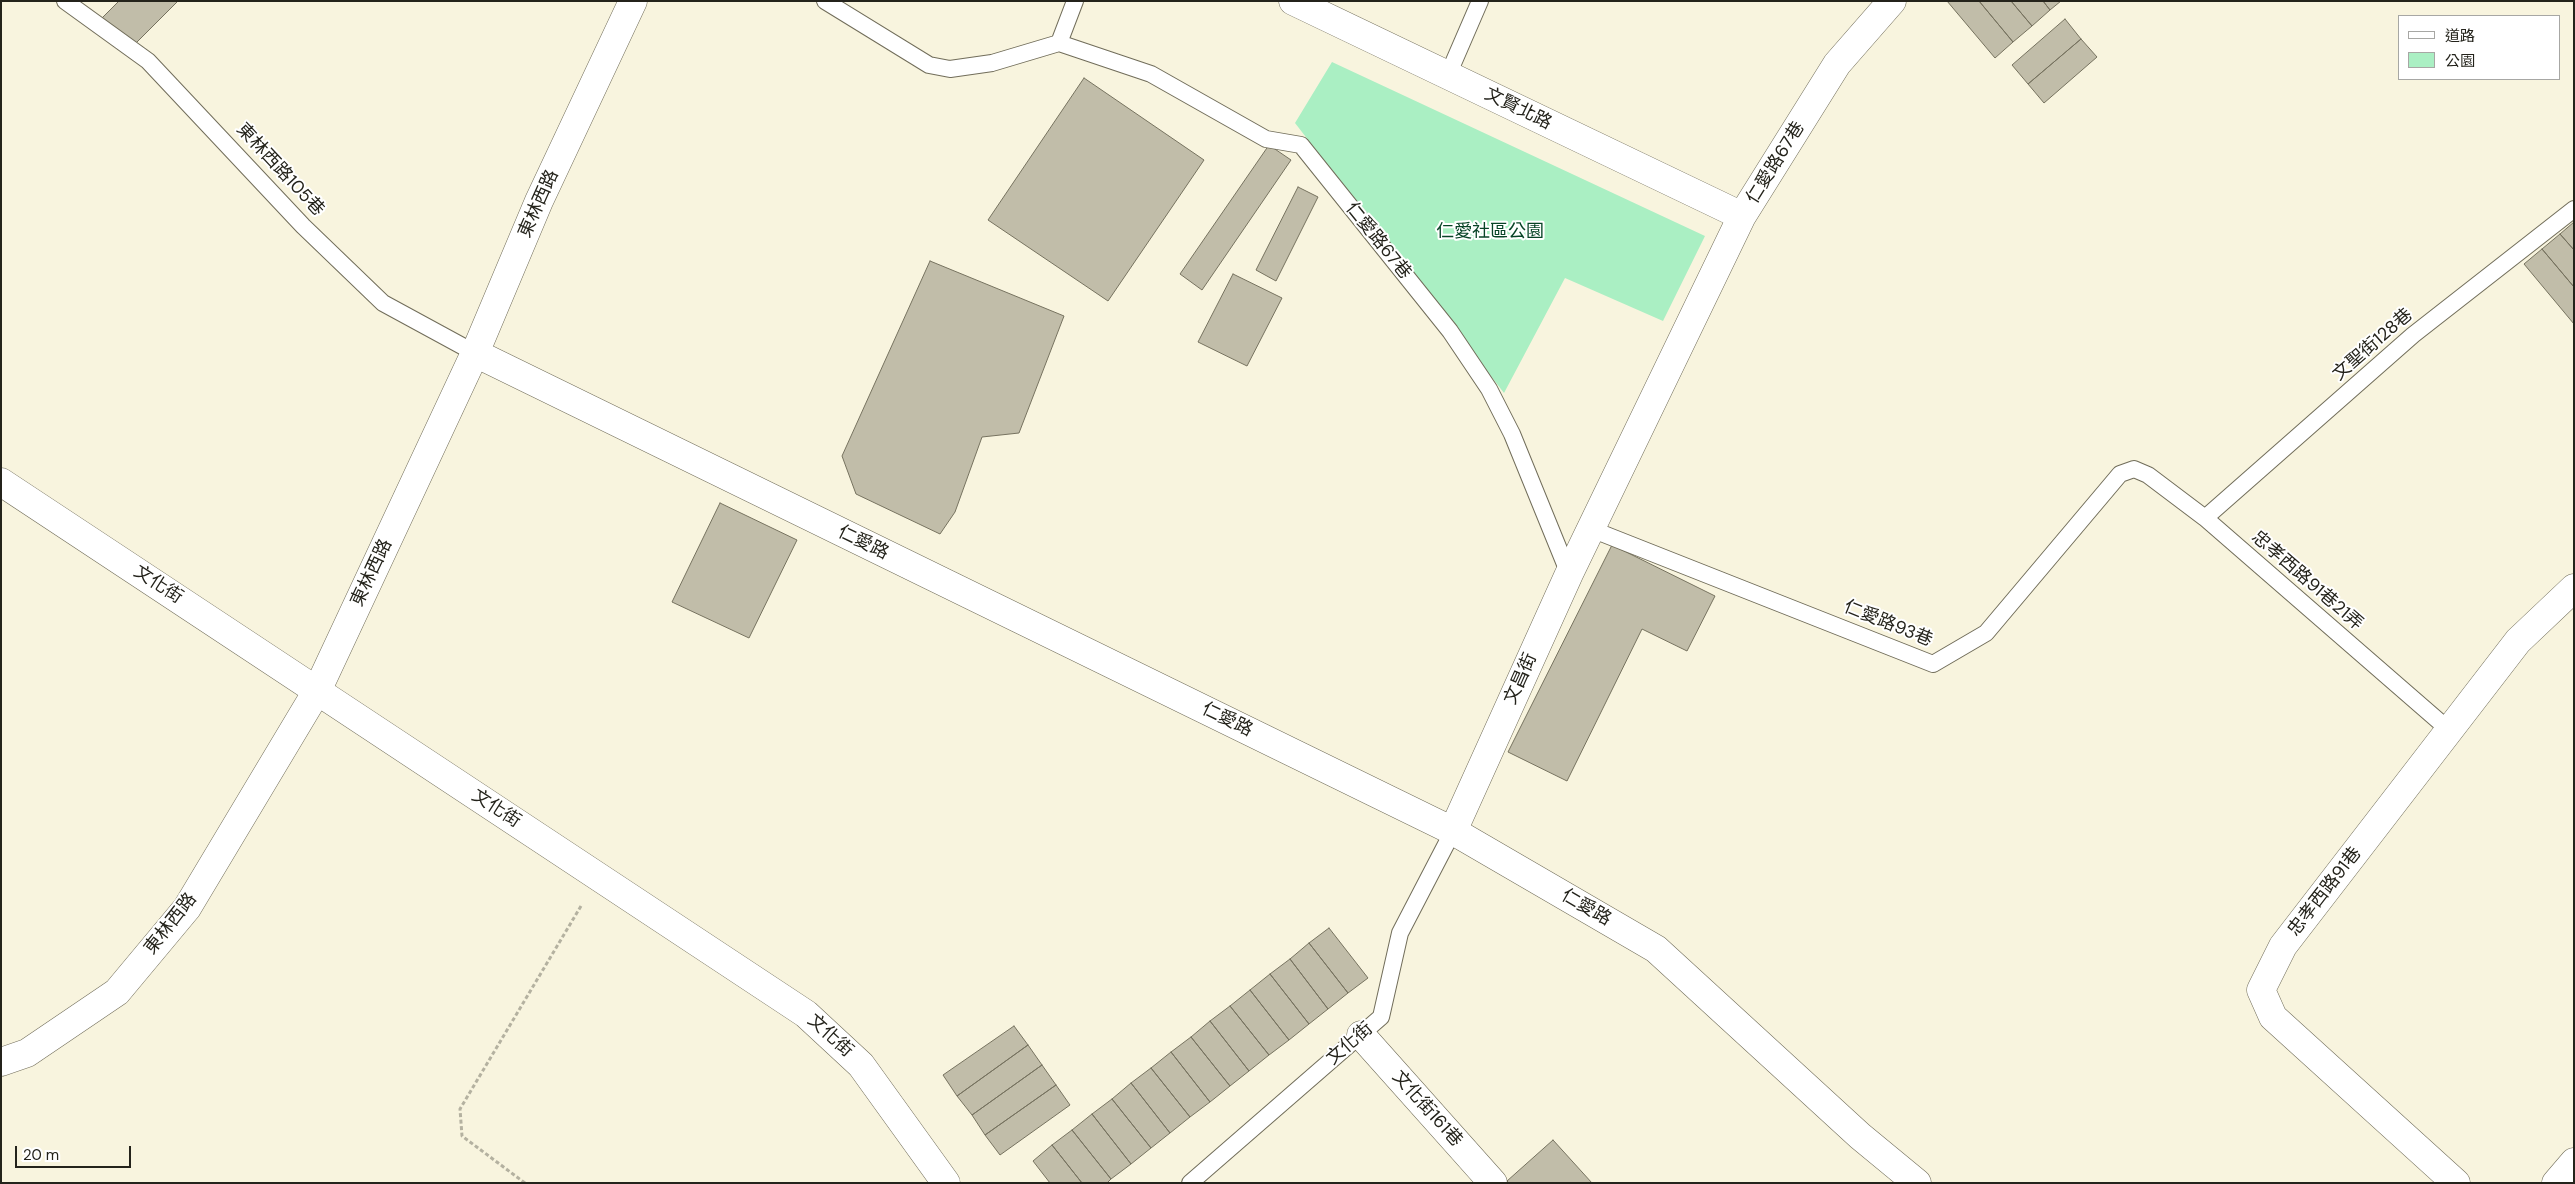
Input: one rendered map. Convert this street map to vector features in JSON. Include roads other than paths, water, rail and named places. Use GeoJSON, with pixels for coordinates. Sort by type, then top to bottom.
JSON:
{"type":"FeatureCollection","features":[{"type":"Feature","properties":{"kind":"street","name":"東林西路"},"geometry":{"type":"LineString","coordinates":[[1,1062],[27,1052],[117,992],[187,908],[317,690],[475,353],[539,201],[632,1]]}},
{"type":"Feature","properties":{"kind":"street","name":"文賢北路"},"geometry":{"type":"LineString","coordinates":[[1293,1],[1742,216]]}},
{"type":"Feature","properties":{"kind":"street","name":"仁愛路67巷"},"geometry":{"type":"LineString","coordinates":[[1591,529],[1742,216],[1837,64],[1892,1]]}},
{"type":"Feature","properties":{"kind":"street","name":"仁愛路"},"geometry":{"type":"LineString","coordinates":[[475,353],[1453,831],[1656,949],[1860,1136],[1917,1183]]}},
{"type":"Feature","properties":{"kind":"street","name":"文化街"},"geometry":{"type":"LineString","coordinates":[[1,482],[806,1014],[861,1064],[946,1183]]}},
{"type":"Feature","properties":{"kind":"street","name":"文昌街"},"geometry":{"type":"LineString","coordinates":[[1453,831],[1591,529]]}},
{"type":"Feature","properties":{"kind":"street","name":"忠孝西路91巷"},"geometry":{"type":"LineString","coordinates":[[2456,1183],[2273,1017],[2261,990],[2284,946],[2518,641],[2574,588]]}},
{"type":"Feature","properties":{"kind":"street","name":"文化街161巷"},"geometry":{"type":"LineString","coordinates":[[1361,1035],[1493,1183]]}},
{"type":"Feature","properties":{"kind":"street"},"geometry":{"type":"LineString","coordinates":[[2556,1183],[2574,1162]]}},
{"type":"Feature","properties":{"kind":"lane","name":"東林西路105巷"},"geometry":{"type":"LineString","coordinates":[[65,1],[148,61],[303,226],[382,303],[475,353]]}},
{"type":"Feature","properties":{"kind":"lane"},"geometry":{"type":"LineString","coordinates":[[825,1],[929,65],[950,70],[992,64],[1059,43],[1075,1]]}},
{"type":"Feature","properties":{"kind":"lane"},"geometry":{"type":"LineString","coordinates":[[1448,75],[1480,1]]}},
{"type":"Feature","properties":{"kind":"lane","name":"仁愛路67巷"},"geometry":{"type":"LineString","coordinates":[[1059,43],[1151,74],[1266,139],[1301,145],[1450,331],[1489,389],[1512,434],[1570,574]]}},
{"type":"Feature","properties":{"kind":"lane","name":"文聖街128巷"},"geometry":{"type":"LineString","coordinates":[[2205,518],[2413,335],[2574,209]]}},
{"type":"Feature","properties":{"kind":"lane","name":"忠孝西路91巷21弄"},"geometry":{"type":"LineString","coordinates":[[2134,468],[2148,474],[2205,518],[2449,730]]}},
{"type":"Feature","properties":{"kind":"lane","name":"仁愛路93巷"},"geometry":{"type":"LineString","coordinates":[[1591,529],[1933,664],[1986,633],[2120,474],[2134,468]]}},
{"type":"Feature","properties":{"kind":"lane","name":"文化街"},"geometry":{"type":"LineString","coordinates":[[1190,1183],[1381,1017],[1400,934],[1453,831]]}},
{"type":"Feature","properties":{"kind":"park label","name":"仁愛社區公園"},"geometry":{"type":"Point","coordinates":[1490,232]}}]}
